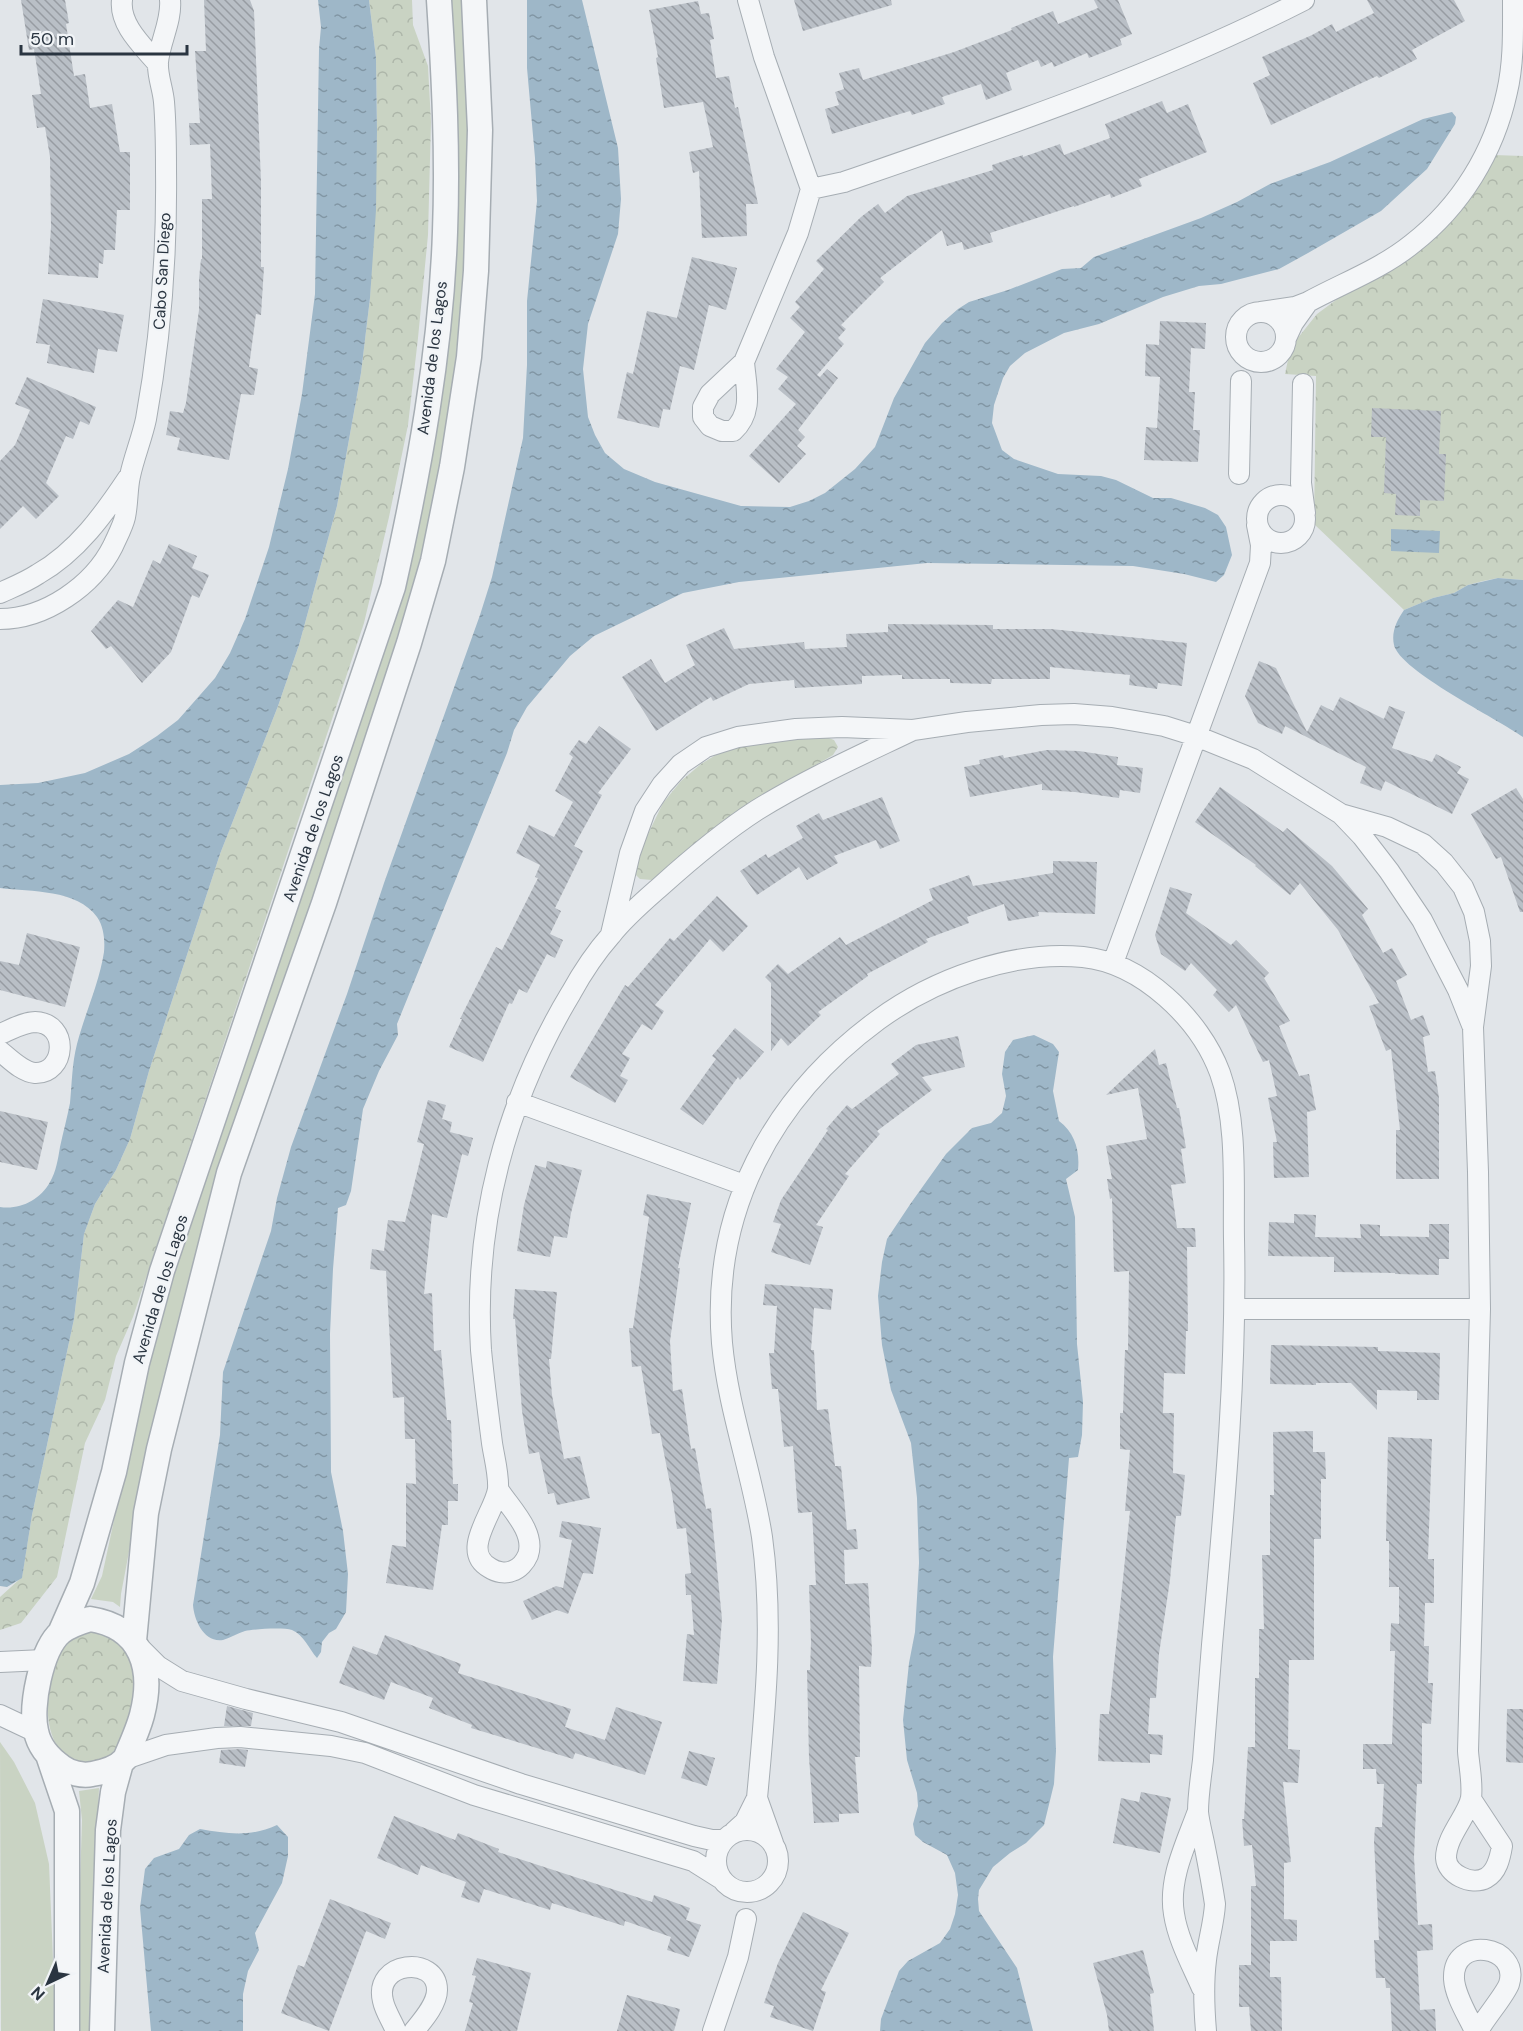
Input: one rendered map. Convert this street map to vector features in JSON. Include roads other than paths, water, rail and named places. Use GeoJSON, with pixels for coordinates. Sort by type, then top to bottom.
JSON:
{"type":"FeatureCollection","features":[{"type":"Feature","properties":{"kind":"street"},"geometry":{"type":"LineString","coordinates":[[122,0],[121,9],[124,21],[158,63]]}},
{"type":"Feature","properties":{"kind":"street","name":"Cabo San Diego"},"geometry":{"type":"LineString","coordinates":[[0,619],[14,619],[36,613],[72,594],[93,575],[112,548],[125,517],[130,476],[145,422],[155,367],[166,264],[165,125],[158,63],[162,37],[170,15],[170,0]]}},
{"type":"Feature","properties":{"kind":"street","name":"Avenida de los Lagos"},"geometry":{"type":"LineString","coordinates":[[60,1633],[82,1583],[114,1472],[137,1363],[162,1271],[342,740],[395,576],[430,398],[445,233],[446,111],[439,0]]}},
{"type":"Feature","properties":{"kind":"street","name":"Avenida de los Lagos"},"geometry":{"type":"LineString","coordinates":[[136,1644],[146,1513],[159,1449],[226,1183],[324,903],[405,654],[433,561],[448,491],[469,357],[476,271],[480,130],[474,0]]}},
{"type":"Feature","properties":{"kind":"street"},"geometry":{"type":"LineString","coordinates":[[744,362],[798,233],[811,189],[764,57],[748,0]]}},
{"type":"Feature","properties":{"kind":"street"},"geometry":{"type":"LineString","coordinates":[[811,189],[844,182],[1064,105],[1187,54],[1304,0]]}},
{"type":"Feature","properties":{"kind":"street"},"geometry":{"type":"LineString","coordinates":[[1239,474],[1241,381],[1236,359],[1238,326],[1250,314],[1295,307],[1378,267],[1411,245],[1444,216],[1468,186],[1498,124],[1508,90],[1514,33],[1513,0]]}},
{"type":"Feature","properties":{"kind":"street"},"geometry":{"type":"LineString","coordinates":[[1236,341],[1242,354],[1254,362],[1276,358],[1285,346],[1293,323],[1308,302]]}},
{"type":"Feature","properties":{"kind":"street"},"geometry":{"type":"LineString","coordinates":[[1257,312],[1264,312],[1278,318],[1286,338]]}},
{"type":"Feature","properties":{"kind":"street"},"geometry":{"type":"LineString","coordinates":[[1241,381],[1244,374],[1261,362]]}},
{"type":"Feature","properties":{"kind":"street"},"geometry":{"type":"LineString","coordinates":[[1256,573],[1267,560],[1302,531],[1305,516],[1294,490],[1304,384]]}},
{"type":"Feature","properties":{"kind":"street","name":"Cabo San Diego"},"geometry":{"type":"LineString","coordinates":[[0,593],[39,574],[72,549],[102,517],[130,476]]}},
{"type":"Feature","properties":{"kind":"street"},"geometry":{"type":"LineString","coordinates":[[1113,963],[1260,563],[1261,545],[1257,525],[1259,508],[1271,497],[1294,490]]}},
{"type":"Feature","properties":{"kind":"street"},"geometry":{"type":"LineString","coordinates":[[1257,525],[1271,541],[1285,543],[1292,541]]}},
{"type":"Feature","properties":{"kind":"street"},"geometry":{"type":"LineString","coordinates":[[611,934],[630,853],[645,811],[662,785],[681,764],[706,747],[738,737],[796,729],[842,727],[914,730],[967,722],[1074,714],[1112,717],[1154,724],[1196,736],[1253,759],[1341,814],[1362,836],[1389,871],[1422,920],[1458,990],[1473,1027]]}},
{"type":"Feature","properties":{"kind":"street"},"geometry":{"type":"LineString","coordinates":[[498,1489],[484,1388],[480,1322],[482,1269],[495,1174],[517,1102],[540,1049],[572,991],[611,934],[679,870],[722,834],[758,810],[827,772],[914,730]]}},
{"type":"Feature","properties":{"kind":"street"},"geometry":{"type":"LineString","coordinates":[[1341,814],[1387,827],[1423,844],[1444,863],[1463,887],[1474,912],[1480,941],[1481,966],[1473,1027],[1480,1309],[1468,1751],[1471,1799]]}},
{"type":"Feature","properties":{"kind":"street"},"geometry":{"type":"LineString","coordinates":[[746,1919],[742,1904],[716,1869],[715,1858],[718,1848],[745,1822],[757,1798],[768,1647],[766,1571],[753,1493],[723,1345],[721,1306],[724,1268],[731,1226],[744,1185],[759,1153],[799,1094],[831,1059],[865,1030],[912,998],[971,972],[1006,963],[1043,957],[1073,957],[1113,963],[1145,980],[1173,1004],[1204,1041],[1220,1073],[1228,1103],[1232,1149],[1236,1309],[1226,1475],[1198,1811],[1176,1874],[1174,1913],[1182,1942],[1204,1993]]}},
{"type":"Feature","properties":{"kind":"street"},"geometry":{"type":"LineString","coordinates":[[0,1034],[24,1024],[37,1022],[49,1026],[58,1034],[61,1044],[59,1055],[54,1063],[46,1071],[34,1073],[18,1066],[0,1051]]}},
{"type":"Feature","properties":{"kind":"street"},"geometry":{"type":"LineString","coordinates":[[517,1102],[744,1185]]}},
{"type":"Feature","properties":{"kind":"street"},"geometry":{"type":"LineString","coordinates":[[1236,1309],[1480,1309]]}},
{"type":"Feature","properties":{"kind":"street"},"geometry":{"type":"LineString","coordinates":[[67,2031],[67,1811],[49,1758],[36,1732],[35,1696],[44,1660],[60,1633],[76,1623],[90,1620],[105,1622],[118,1628],[158,1666],[182,1681],[341,1722],[521,1784],[694,1836],[712,1840],[745,1830],[756,1831],[772,1843]]}},
{"type":"Feature","properties":{"kind":"street"},"geometry":{"type":"LineString","coordinates":[[123,1761],[142,1715],[146,1691],[146,1674],[136,1644]]}},
{"type":"Feature","properties":{"kind":"street"},"geometry":{"type":"LineString","coordinates":[[0,1662],[44,1660]]}},
{"type":"Feature","properties":{"kind":"street"},"geometry":{"type":"LineString","coordinates":[[0,1715],[36,1732]]}},
{"type":"Feature","properties":{"kind":"street"},"geometry":{"type":"LineString","coordinates":[[49,1758],[68,1771],[89,1775],[104,1772],[123,1761],[166,1745],[217,1738],[240,1737],[331,1746],[365,1753],[474,1795],[693,1861],[742,1893],[752,1893],[771,1883]]}},
{"type":"Feature","properties":{"kind":"street","name":"Avenida de los Lagos"},"geometry":{"type":"LineString","coordinates":[[102,2031],[108,1830],[113,1792],[123,1761]]}},
{"type":"Feature","properties":{"kind":"street"},"geometry":{"type":"LineString","coordinates":[[713,2031],[738,1956],[746,1919],[776,1874],[777,1853],[757,1798]]}},
{"type":"Feature","properties":{"kind":"street"},"geometry":{"type":"LineString","coordinates":[[1198,1811],[1215,1904],[1206,1959],[1204,1993],[1206,2031]]}},
{"type":"Feature","properties":{"kind":"street"},"geometry":{"type":"LineString","coordinates":[[396,2031],[382,2001],[382,1988],[388,1976],[398,1968],[409,1965],[422,1969],[432,1977],[437,1989],[435,1999],[414,2031]]}},
{"type":"Feature","properties":{"kind":"water"},"geometry":{"type":"Polygon","coordinates":[[[318,0],[369,0],[376,58],[376,210],[370,298],[361,373],[337,506],[299,645],[278,706],[220,854],[149,1071],[130,1139],[116,1170],[95,1204],[84,1234],[74,1319],[32,1515],[22,1578],[7,1587],[0,1586],[0,1207],[15,1207],[35,1199],[46,1188],[54,1174],[70,1103],[75,1051],[99,976],[104,943],[103,930],[97,917],[78,901],[53,894],[0,888],[0,785],[38,783],[85,773],[129,754],[157,736],[178,720],[215,678],[230,653],[245,619],[269,547],[288,469],[302,394],[315,294],[321,27],[318,0]]]}},
{"type":"Feature","properties":{"kind":"water"},"geometry":{"type":"Polygon","coordinates":[[[527,0],[582,0],[618,148],[621,199],[618,234],[588,324],[583,369],[588,417],[595,435],[605,453],[624,469],[655,482],[741,506],[790,507],[809,501],[825,493],[855,469],[875,447],[894,398],[925,343],[942,323],[969,302],[1062,269],[1081,268],[1094,257],[1201,218],[1270,184],[1330,162],[1423,119],[1452,112],[1456,117],[1455,124],[1427,169],[1381,211],[1279,269],[1221,284],[1199,286],[1163,297],[1099,324],[1064,333],[1025,353],[1010,366],[1003,378],[994,405],[992,423],[1002,450],[1014,459],[1058,474],[1101,476],[1116,480],[1153,498],[1171,498],[1205,508],[1218,515],[1226,527],[1232,555],[1224,575],[1216,582],[1133,566],[927,563],[739,582],[683,593],[594,636],[570,656],[527,707],[514,730],[507,753],[397,1024],[398,1035],[363,1109],[351,1191],[346,1205],[338,1208],[330,1334],[331,1472],[343,1531],[348,1574],[346,1612],[336,1629],[329,1633],[322,1642],[321,1652],[317,1658],[300,1635],[288,1629],[245,1631],[223,1640],[210,1638],[201,1629],[195,1617],[193,1605],[220,1435],[223,1372],[271,1231],[277,1198],[291,1147],[480,615],[492,577],[523,438],[527,365],[527,301],[537,201],[527,68],[527,0]]]}},
{"type":"Feature","properties":{"kind":"water"},"geometry":{"type":"Polygon","coordinates":[[[1391,529],[1440,531],[1439,553],[1391,551],[1391,529]]]}},
{"type":"Feature","properties":{"kind":"water"},"geometry":{"type":"Polygon","coordinates":[[[1498,578],[1523,580],[1523,737],[1431,681],[1400,656],[1394,645],[1395,626],[1404,610],[1433,598],[1454,593],[1468,585],[1498,578]]]}},
{"type":"Feature","properties":{"kind":"water"},"geometry":{"type":"Polygon","coordinates":[[[1034,1035],[1053,1044],[1059,1052],[1053,1091],[1059,1121],[1073,1137],[1078,1156],[1078,1170],[1066,1179],[1075,1217],[1077,1344],[1083,1402],[1082,1435],[1078,1457],[1069,1458],[1053,1657],[1056,1751],[1054,1784],[1044,1825],[1026,1843],[993,1867],[979,1890],[978,1899],[979,1911],[1017,1968],[1033,2031],[880,2031],[881,2019],[899,1971],[908,1961],[940,1943],[950,1929],[958,1895],[955,1873],[947,1855],[915,1835],[913,1824],[918,1806],[917,1793],[907,1760],[903,1720],[915,1632],[919,1563],[917,1498],[911,1443],[891,1390],[882,1345],[878,1296],[882,1262],[887,1239],[946,1154],[972,1128],[991,1123],[1002,1113],[1006,1096],[1002,1074],[1005,1052],[1013,1040],[1034,1035]]]}},
{"type":"Feature","properties":{"kind":"water"},"geometry":{"type":"Polygon","coordinates":[[[277,1825],[288,1837],[288,1856],[282,1883],[255,1933],[259,1950],[248,1971],[243,1994],[243,2031],[151,2031],[140,1908],[145,1869],[154,1858],[179,1849],[189,1835],[200,1829],[249,1833],[277,1825]]]}}]}
